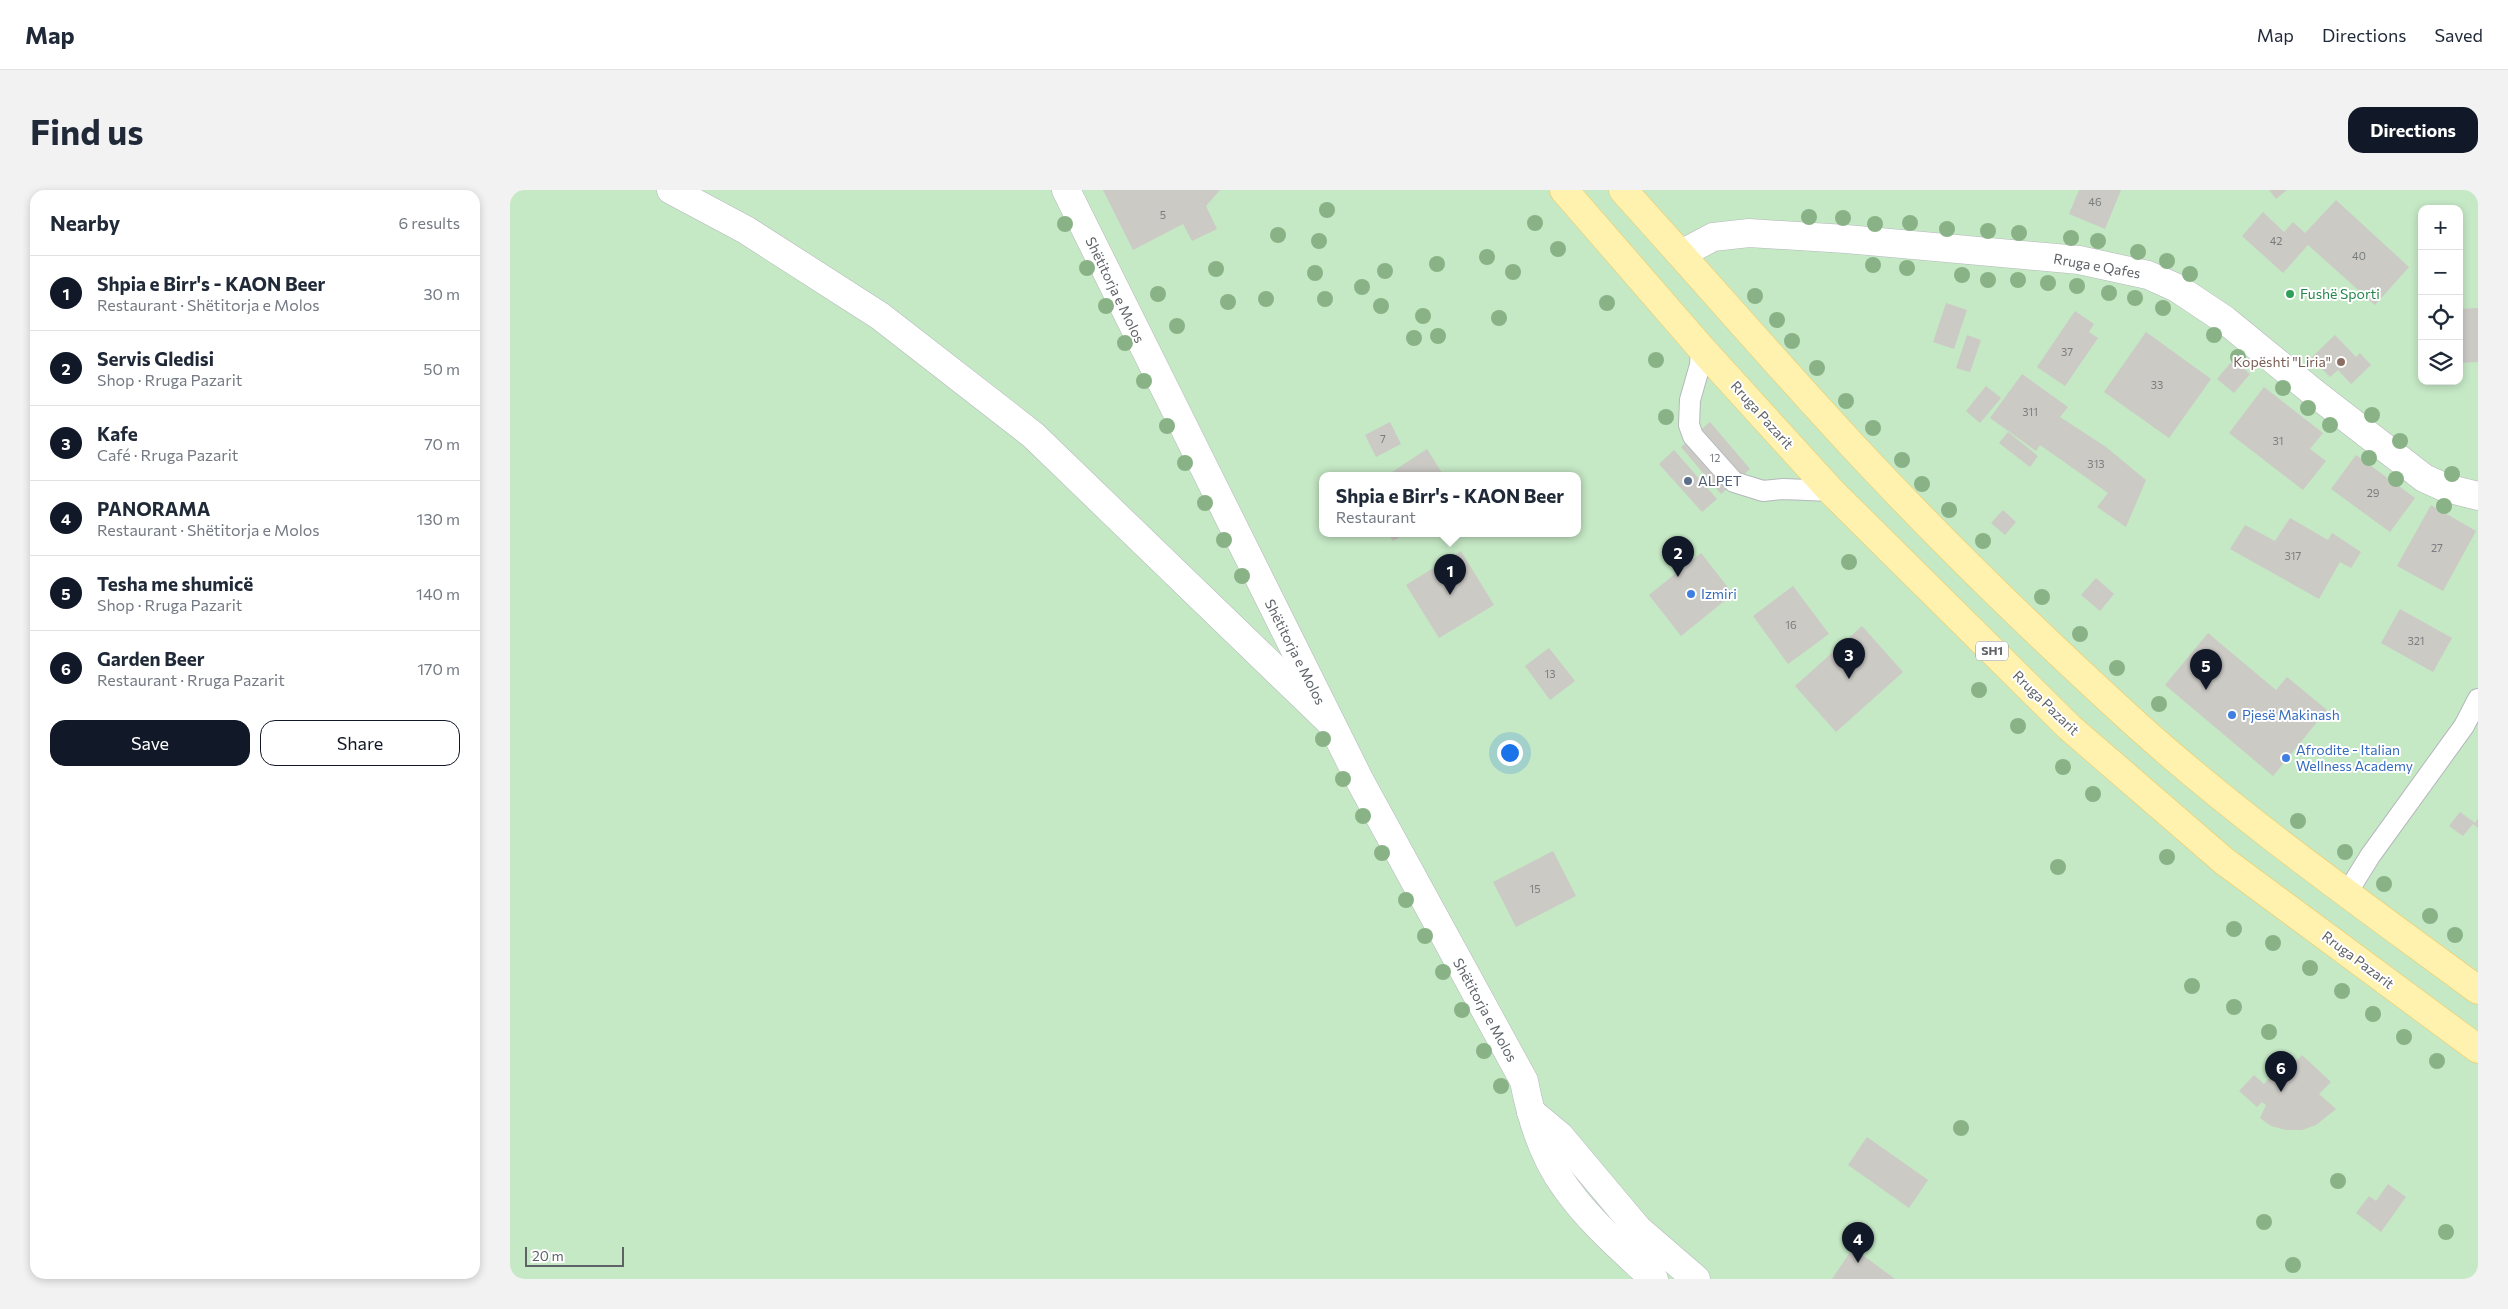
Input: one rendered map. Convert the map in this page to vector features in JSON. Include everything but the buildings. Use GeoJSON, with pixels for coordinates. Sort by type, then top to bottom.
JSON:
{"type":"FeatureCollection","features":[{"type":"Feature","properties":{"kind":"main road","name":"Rruga Pazarit"},"geometry":{"type":"LineString","coordinates":[[1564,190],[1701,348],[1831,491],[2077,734],[2224,861],[2478,1049]]}},
{"type":"Feature","properties":{"kind":"main road"},"geometry":{"type":"LineString","coordinates":[[1623,190],[1851,445],[1978,576],[2140,728],[2252,821],[2478,990]]}},
{"type":"Feature","properties":{"kind":"street"},"geometry":{"type":"LineString","coordinates":[[670,190],[746,230],[880,316],[1033,435],[1331,723]]}},
{"type":"Feature","properties":{"kind":"street","name":"Shëtitorja e Molos"},"geometry":{"type":"LineString","coordinates":[[1066,190],[1360,781],[1524,1081],[1530,1111],[1542,1145],[1565,1188],[1621,1248],[1654,1279]]}},
{"type":"Feature","properties":{"kind":"street","name":"Rruga e Qafes"},"geometry":{"type":"LineString","coordinates":[[1681,254],[1713,237],[1749,234],[1846,239],[2079,260],[2148,275],[2177,288],[2224,320],[2424,478],[2446,488],[2478,496]]}},
{"type":"Feature","properties":{"kind":"street"},"geometry":{"type":"LineString","coordinates":[[1530,1111],[1560,1136],[1638,1229],[1696,1279]]}},
{"type":"Feature","properties":{"kind":"lane"},"geometry":{"type":"LineString","coordinates":[[1701,348],[1700,365],[1690,400],[1689,425],[1693,436],[1734,482],[1763,491],[1783,489],[1831,491]]}},
{"type":"Feature","properties":{"kind":"lane"},"geometry":{"type":"LineString","coordinates":[[2347,893],[2370,856],[2464,726],[2478,699]]}},
{"type":"Feature","properties":{"kind":"green space"},"geometry":{"type":"Polygon","coordinates":[[[510,190],[2478,190],[2478,1279],[510,1279],[510,190]]]}},
{"type":"Feature","properties":{"kind":"place","name":"Fushë Sporti"},"geometry":{"type":"Point","coordinates":[2290,294]}},
{"type":"Feature","properties":{"kind":"place","name":"Kopështi \"Liria\""},"geometry":{"type":"Point","coordinates":[2341,362]}},
{"type":"Feature","properties":{"kind":"place","name":"ALPET"},"geometry":{"type":"Point","coordinates":[1688,481]}},
{"type":"Feature","properties":{"kind":"place","name":"Servis Gledisi"},"geometry":{"type":"Point","coordinates":[1678,577]}},
{"type":"Feature","properties":{"kind":"place","name":"Izmiri"},"geometry":{"type":"Point","coordinates":[1691,594]}},
{"type":"Feature","properties":{"kind":"place","name":"Shpia e Birr's - KAON Beer"},"geometry":{"type":"Point","coordinates":[1450,595]}},
{"type":"Feature","properties":{"kind":"place","name":"Kafe"},"geometry":{"type":"Point","coordinates":[1849,679]}},
{"type":"Feature","properties":{"kind":"place","name":"Tesha me shumicë"},"geometry":{"type":"Point","coordinates":[2206,690]}},
{"type":"Feature","properties":{"kind":"place","name":"Pjesë Makinash"},"geometry":{"type":"Point","coordinates":[2232,715]}},
{"type":"Feature","properties":{"kind":"place","name":"Afrodite - Italian Wellness Academy"},"geometry":{"type":"Point","coordinates":[2286,758]}},
{"type":"Feature","properties":{"kind":"place","name":"Garden Beer"},"geometry":{"type":"Point","coordinates":[2281,1092]}},
{"type":"Feature","properties":{"kind":"place","name":"PANORAMA"},"geometry":{"type":"Point","coordinates":[1858,1263]}}]}
